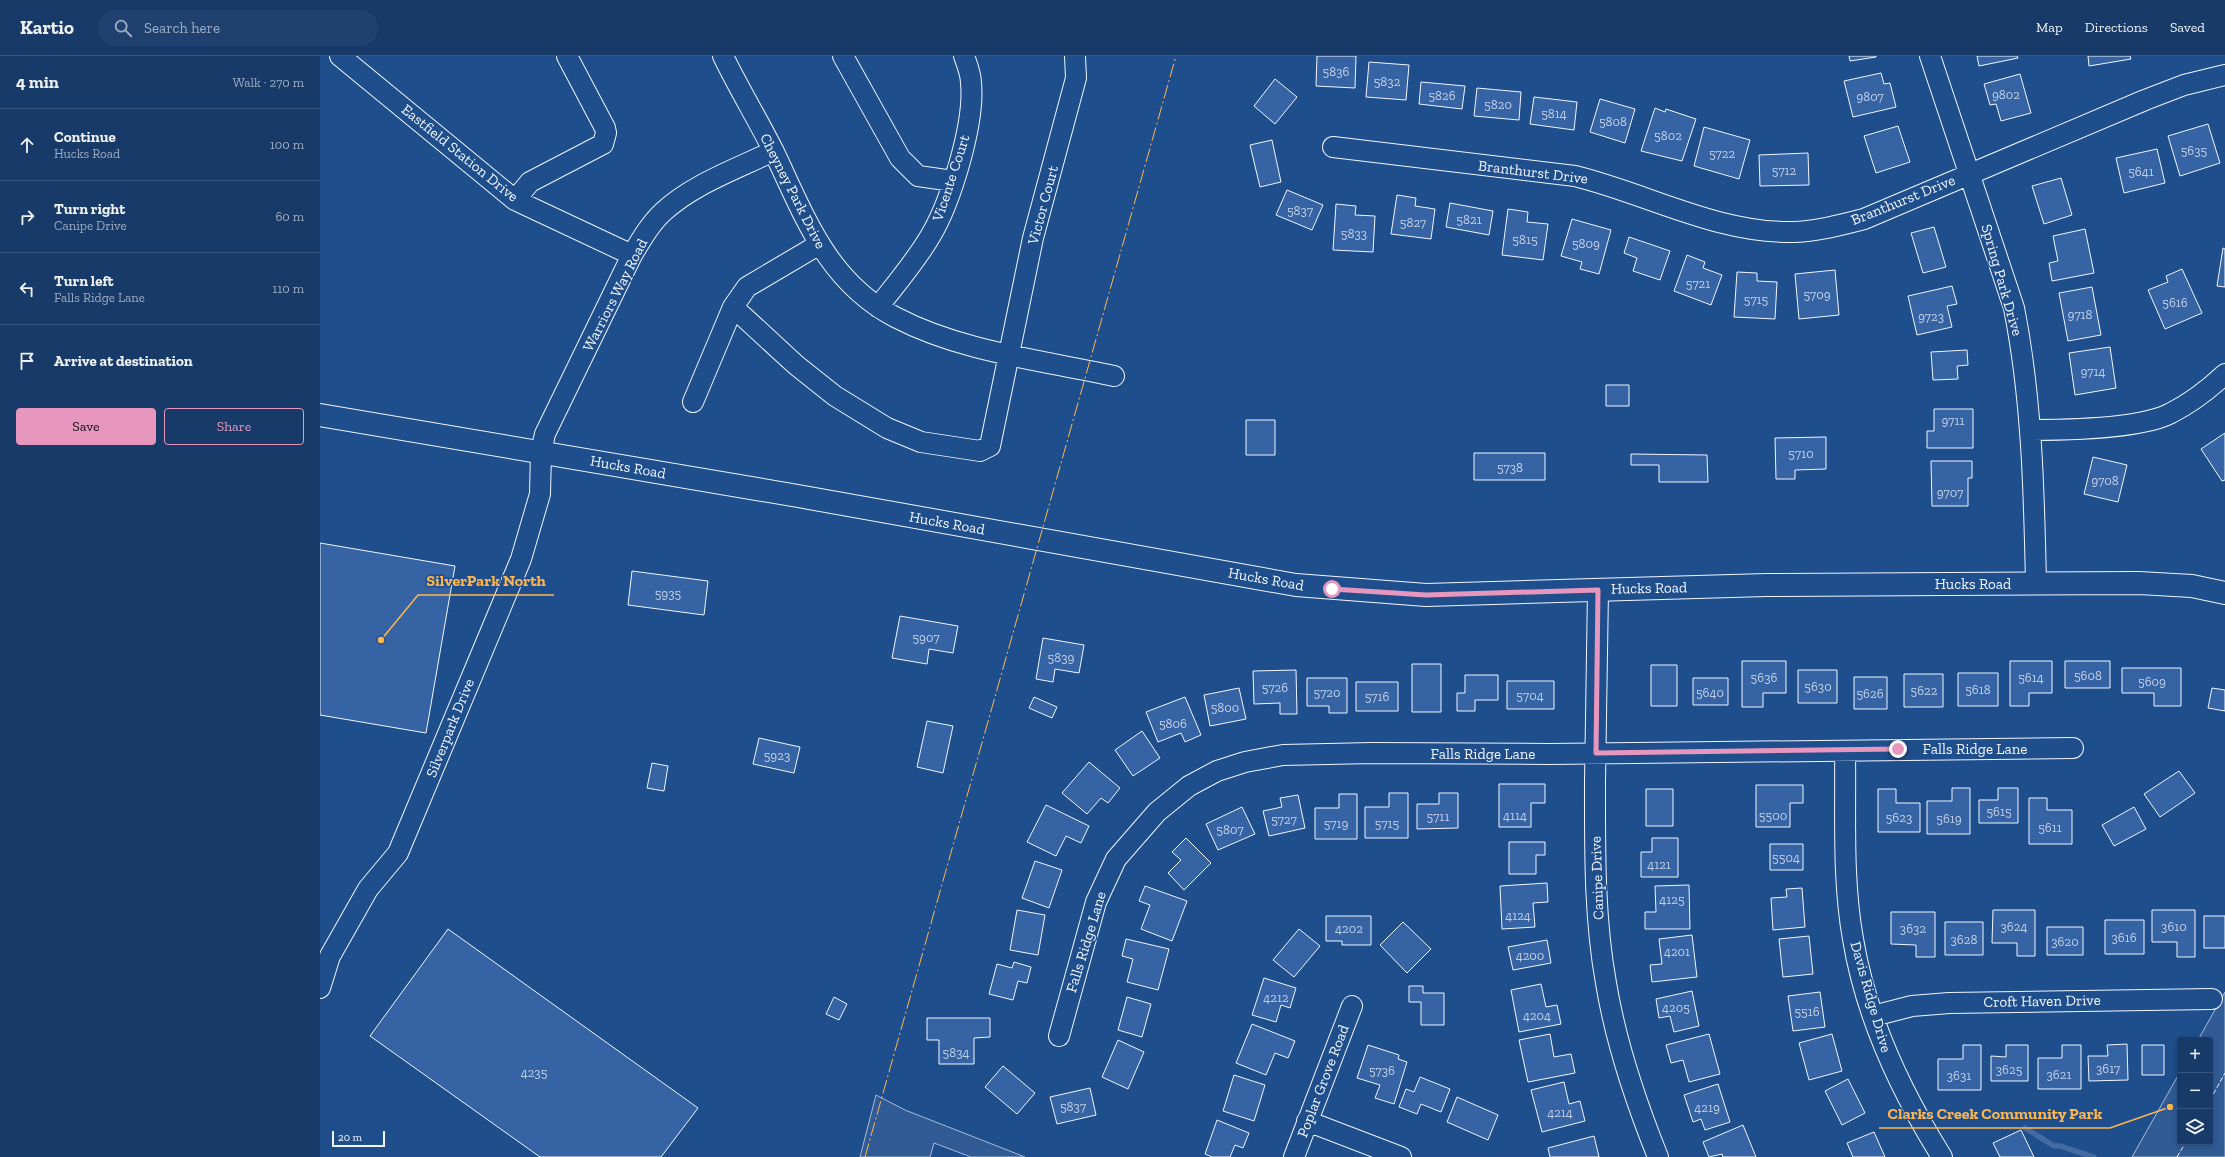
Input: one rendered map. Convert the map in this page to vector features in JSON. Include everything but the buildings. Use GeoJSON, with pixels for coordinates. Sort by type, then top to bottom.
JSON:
{"type":"FeatureCollection","features":[{"type":"Feature","properties":{"kind":"main road","name":"Hucks Road"},"geometry":{"type":"LineString","coordinates":[[320,415],[798,496],[1296,585],[1426,595],[1766,585],[2036,583],[2140,583],[2192,586],[2225,592]]}},
{"type":"Feature","properties":{"kind":"street"},"geometry":{"type":"LineString","coordinates":[[515,200],[530,182],[603,144],[605,139],[605,128],[567,56]]}},
{"type":"Feature","properties":{"kind":"street","name":"Cheyney Park Drive"},"geometry":{"type":"LineString","coordinates":[[723,56],[773,151],[818,245],[851,285],[878,307],[894,317],[934,334],[1008,354],[1114,376]]}},
{"type":"Feature","properties":{"kind":"street"},"geometry":{"type":"LineString","coordinates":[[843,56],[900,158],[918,176],[953,181]]}},
{"type":"Feature","properties":{"kind":"street","name":"Vicente Court"},"geometry":{"type":"LineString","coordinates":[[878,307],[930,236],[939,220],[953,181],[967,131],[971,107],[971,82],[964,56]]}},
{"type":"Feature","properties":{"kind":"street","name":"Victor Court"},"geometry":{"type":"LineString","coordinates":[[733,307],[796,365],[835,396],[887,428],[921,442],[980,451],[990,446],[1033,238],[1076,78],[1075,56]]}},
{"type":"Feature","properties":{"kind":"street","name":"Spring Park Drive"},"geometry":{"type":"LineString","coordinates":[[1930,56],[2014,308],[2020,338],[2033,455],[2036,583]]}},
{"type":"Feature","properties":{"kind":"street","name":"Eastfield Station Drive"},"geometry":{"type":"LineString","coordinates":[[344,57],[515,200],[632,255]]}},
{"type":"Feature","properties":{"kind":"street","name":"Branthurst Drive"},"geometry":{"type":"LineString","coordinates":[[1333,148],[1575,176],[1606,184],[1683,212],[1725,224],[1786,231],[1816,230],[1864,220],[2145,100],[2184,86],[2225,75]]}},
{"type":"Feature","properties":{"kind":"street","name":"Warriors Way Road"},"geometry":{"type":"LineString","coordinates":[[541,452],[545,434],[632,255],[650,227],[663,212],[704,185],[773,151]]}},
{"type":"Feature","properties":{"kind":"street"},"geometry":{"type":"LineString","coordinates":[[693,402],[733,307],[748,287],[818,245]]}},
{"type":"Feature","properties":{"kind":"street"},"geometry":{"type":"LineString","coordinates":[[2030,430],[2062,430],[2135,423],[2170,414],[2210,389],[2225,374]]}},
{"type":"Feature","properties":{"kind":"street","name":"Silverpark Drive"},"geometry":{"type":"LineString","coordinates":[[320,988],[330,956],[368,889],[398,853],[521,558],[540,494],[541,452]]}},
{"type":"Feature","properties":{"kind":"street","name":"Canipe Drive"},"geometry":{"type":"LineString","coordinates":[[1598,590],[1596,901],[1606,982],[1622,1055],[1635,1099],[1658,1157]]}},
{"type":"Feature","properties":{"kind":"street","name":"Falls Ridge Lane"},"geometry":{"type":"LineString","coordinates":[[1059,1036],[1096,902],[1116,859],[1152,817],[1189,786],[1217,772],[1245,762],[1283,755],[2073,748]]}},
{"type":"Feature","properties":{"kind":"street","name":"Davis Ridge Drive"},"geometry":{"type":"LineString","coordinates":[[1845,751],[1846,876],[1853,938],[1873,1016],[1904,1092],[1942,1157]]}},
{"type":"Feature","properties":{"kind":"street","name":"Croft Haven Drive"},"geometry":{"type":"LineString","coordinates":[[1873,1016],[1912,1006],[1949,1003],[2212,999]]}},
{"type":"Feature","properties":{"kind":"street","name":"Poplar Grove Road"},"geometry":{"type":"LineString","coordinates":[[1294,1157],[1352,1006]]}},
{"type":"Feature","properties":{"kind":"street"},"geometry":{"type":"LineString","coordinates":[[1307,1121],[1401,1157]]}},
{"type":"Feature","properties":{"kind":"shaded area"},"geometry":{"type":"Polygon","coordinates":[[[2225,992],[2225,1157],[2132,1157],[2177,1077],[2177,1145],[2213,1145],[2213,1037],[2200,1037],[2225,992]]]}},
{"type":"Feature","properties":{"kind":"shaded area"},"geometry":{"type":"Polygon","coordinates":[[[876,1095],[905,1110],[1025,1157],[971,1157],[934,1143],[930,1157],[860,1157],[876,1095]]]}},
{"type":"Feature","properties":{"kind":"waterway"},"geometry":{"type":"LineString","coordinates":[[2025,1128],[2054,1146],[2060,1146],[2094,1157]]}},
{"type":"Feature","properties":{"kind":"fence"},"geometry":{"type":"LineString","coordinates":[[2213,1095],[2225,1073]]}},
{"type":"Feature","properties":{"kind":"fence"},"geometry":{"type":"LineString","coordinates":[[2177,1157],[2184,1145]]}},
{"type":"Feature","properties":{"kind":"power"},"geometry":{"type":"LineString","coordinates":[[865,1157],[1176,56]]}},
{"type":"Feature","properties":{"kind":"place","name":"SilverPark North"},"geometry":{"type":"Point","coordinates":[381,640]}},
{"type":"Feature","properties":{"kind":"place","name":"Clarks Creek Community Park"},"geometry":{"type":"Point","coordinates":[2170,1107]}},
{"type":"Feature","properties":{"kind":"route"},"geometry":{"type":"LineString","coordinates":[[1332,589],[1426,595],[1598,590],[1596,753],[1845,751],[1898,749]]}}]}
